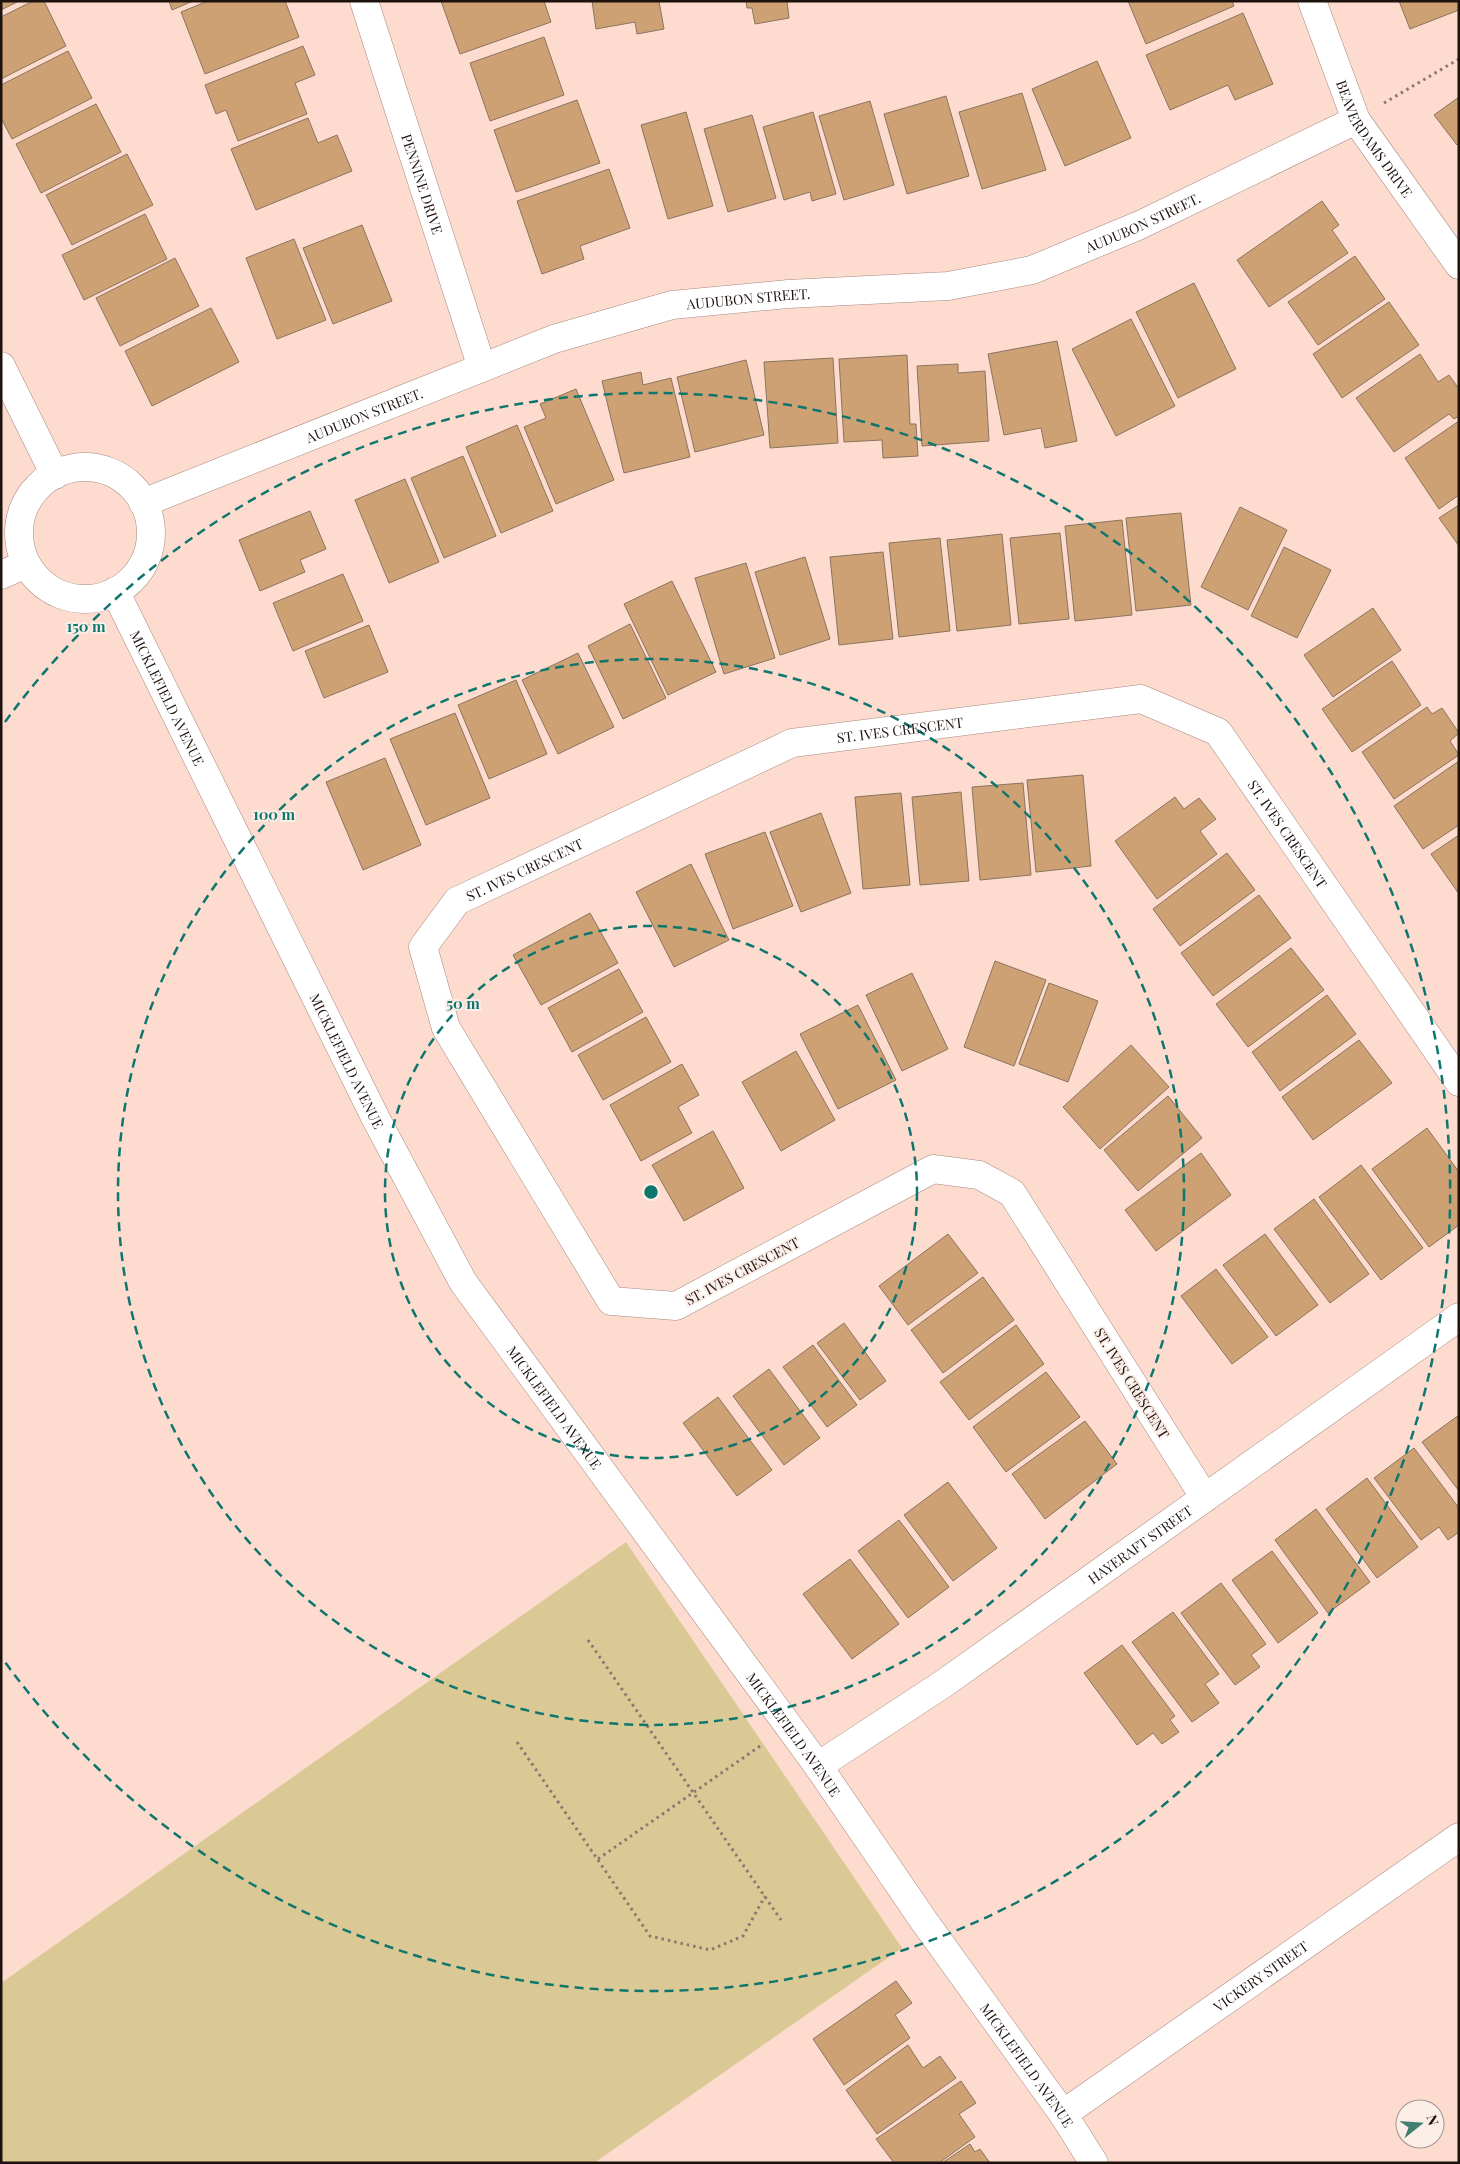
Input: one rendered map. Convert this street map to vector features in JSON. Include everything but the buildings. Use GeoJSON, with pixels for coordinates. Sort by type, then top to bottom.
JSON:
{"type":"FeatureCollection","features":[{"type":"Feature","properties":{"kind":"street","name":"PENNINE DRIVE"},"geometry":{"type":"LineString","coordinates":[[364,1],[482,368]]}},
{"type":"Feature","properties":{"kind":"street","name":"BEAVERDAMS DRIVE"},"geometry":{"type":"LineString","coordinates":[[1312,1],[1356,120],[1459,265]]}},
{"type":"Feature","properties":{"kind":"street","name":"AUDUBON STREET."},"geometry":{"type":"LineString","coordinates":[[144,503],[554,339],[672,305],[788,294],[948,286],[1032,270],[1140,225],[1356,120]]}},
{"type":"Feature","properties":{"kind":"street"},"geometry":{"type":"LineString","coordinates":[[1,366],[55,475]]}},
{"type":"Feature","properties":{"kind":"street"},"geometry":{"type":"LineString","coordinates":[[81,467],[100,469],[117,476],[132,488],[144,503],[150,521],[150,540],[146,558],[136,574],[123,588],[106,596],[87,600],[68,598],[51,590],[37,579],[26,564],[20,546],[19,527],[24,509],[33,493],[46,480],[55,475],[81,467]]}},
{"type":"Feature","properties":{"kind":"street"},"geometry":{"type":"LineString","coordinates":[[1,575],[26,564]]}},
{"type":"Feature","properties":{"kind":"street","name":"MICKLEFIELD AVENUE"},"geometry":{"type":"LineString","coordinates":[[115,591],[376,1119],[463,1282],[818,1766],[924,1921],[1063,2114],[1094,2163]]}},
{"type":"Feature","properties":{"kind":"street","name":"ST. IVES CRESCENT"},"geometry":{"type":"LineString","coordinates":[[1205,1498],[1012,1193],[979,1175],[933,1169],[676,1306],[611,1302],[446,1028],[423,947],[456,901],[792,743],[1141,699],[1218,732],[1459,1082]]}},
{"type":"Feature","properties":{"kind":"street","name":"HAYERAFT STREET"},"geometry":{"type":"LineString","coordinates":[[818,1766],[951,1678],[1459,1317]]}},
{"type":"Feature","properties":{"kind":"street","name":"VICKERY STREET"},"geometry":{"type":"LineString","coordinates":[[1063,2114],[1459,1837]]}},
{"type":"Feature","properties":{"kind":"path"},"geometry":{"type":"LineString","coordinates":[[1356,120],[1459,59]]}},
{"type":"Feature","properties":{"kind":"path"},"geometry":{"type":"LineString","coordinates":[[588,1640],[781,1920]]}},
{"type":"Feature","properties":{"kind":"path"},"geometry":{"type":"LineString","coordinates":[[598,1859],[788,1726]]}},
{"type":"Feature","properties":{"kind":"path"},"geometry":{"type":"LineString","coordinates":[[517,1742],[650,1936],[710,1950],[743,1936],[765,1896]]}},
{"type":"Feature","properties":{"kind":"shaded area"},"geometry":{"type":"Polygon","coordinates":[[[626,1542],[902,1948],[594,2163],[1,2163],[1,1983],[626,1542]]]}}]}
